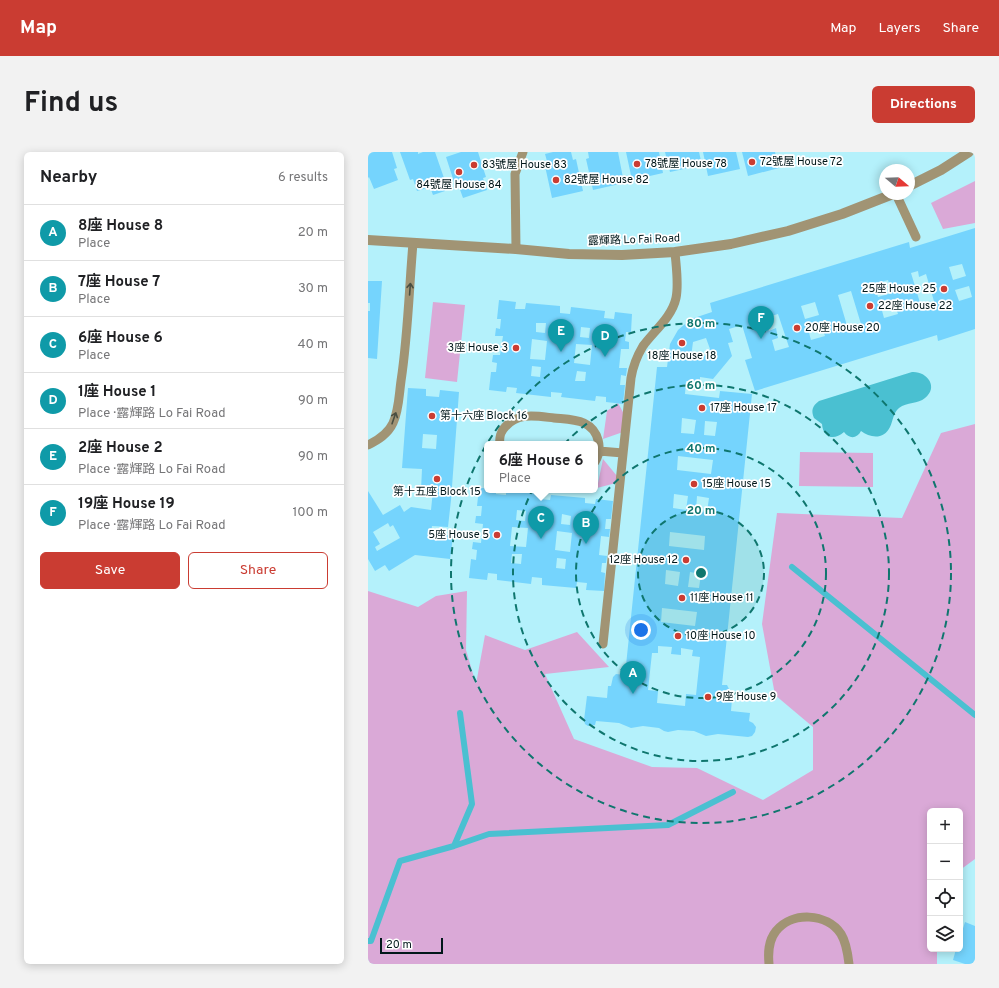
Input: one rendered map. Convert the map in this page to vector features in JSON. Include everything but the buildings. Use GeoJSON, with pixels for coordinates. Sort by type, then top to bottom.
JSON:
{"type":"FeatureCollection","features":[{"type":"Feature","properties":{"kind":"street"},"geometry":{"type":"LineString","coordinates":[[915,183],[941,170],[969,152]]}},
{"type":"Feature","properties":{"kind":"street","name":"露輝路 Lo Fai Road"},"geometry":{"type":"LineString","coordinates":[[368,240],[569,254],[622,255],[675,252],[731,244],[788,231],[842,214],[879,199]]}},
{"type":"Feature","properties":{"kind":"lane"},"geometry":{"type":"LineString","coordinates":[[516,250],[515,174],[523,152]]}},
{"type":"Feature","properties":{"kind":"lane"},"geometry":{"type":"LineString","coordinates":[[899,200],[916,237]]}},
{"type":"Feature","properties":{"kind":"lane"},"geometry":{"type":"LineString","coordinates":[[368,444],[376,441],[386,434],[393,424],[397,412],[405,351],[413,243]]}},
{"type":"Feature","properties":{"kind":"lane"},"geometry":{"type":"LineString","coordinates":[[603,644],[633,366],[643,347],[668,315],[676,299],[675,252]]}},
{"type":"Feature","properties":{"kind":"lane"},"geometry":{"type":"LineString","coordinates":[[501,441],[503,430],[510,422],[519,417],[530,416],[575,420],[585,423],[593,430],[598,440],[599,451],[623,453]]}},
{"type":"Feature","properties":{"kind":"lane"},"geometry":{"type":"LineString","coordinates":[[769,964],[768,948],[776,931],[791,920],[809,916],[827,921],[841,934],[850,964]]}},
{"type":"Feature","properties":{"kind":"shaded area"},"geometry":{"type":"Polygon","coordinates":[[[975,181],[975,223],[943,229],[931,203],[975,181]]]}},
{"type":"Feature","properties":{"kind":"shaded area"},"geometry":{"type":"Polygon","coordinates":[[[433,302],[465,305],[457,382],[425,378],[433,302]]]}},
{"type":"Feature","properties":{"kind":"shaded area"},"geometry":{"type":"Polygon","coordinates":[[[618,403],[624,414],[623,432],[603,439],[607,411],[618,403]]]}},
{"type":"Feature","properties":{"kind":"shaded area"},"geometry":{"type":"Polygon","coordinates":[[[975,424],[975,859],[963,868],[963,808],[927,808],[927,952],[937,952],[937,964],[368,964],[368,591],[418,607],[436,596],[467,591],[466,650],[476,684],[485,635],[525,650],[577,632],[609,667],[545,674],[574,739],[652,767],[697,768],[763,800],[813,770],[813,727],[775,695],[762,624],[777,513],[902,518],[941,433],[975,424]]]}},
{"type":"Feature","properties":{"kind":"shaded area"},"geometry":{"type":"Polygon","coordinates":[[[800,452],[873,453],[873,487],[799,486],[800,452]]]}},
{"type":"Feature","properties":{"kind":"shaded area"},"geometry":{"type":"Polygon","coordinates":[[[603,459],[617,476],[616,483],[598,488],[603,459]]]}},
{"type":"Feature","properties":{"kind":"water"},"geometry":{"type":"Polygon","coordinates":[[[912,372],[922,374],[929,380],[931,389],[929,394],[922,400],[899,408],[895,412],[891,425],[881,436],[868,435],[861,431],[855,437],[848,436],[844,432],[836,437],[830,437],[824,432],[822,424],[814,418],[813,409],[819,401],[912,372]]]}},
{"type":"Feature","properties":{"kind":"waterway"},"geometry":{"type":"LineString","coordinates":[[792,567],[975,715]]}},
{"type":"Feature","properties":{"kind":"waterway"},"geometry":{"type":"LineString","coordinates":[[368,941],[371,941],[400,861],[454,846],[472,804],[460,713]]}},
{"type":"Feature","properties":{"kind":"waterway"},"geometry":{"type":"LineString","coordinates":[[454,846],[489,834],[668,825],[733,792]]}},
{"type":"Feature","properties":{"kind":"place","name":"72號屋 House 72"},"geometry":{"type":"Point","coordinates":[752,162]}},
{"type":"Feature","properties":{"kind":"place","name":"78號屋 House 78"},"geometry":{"type":"Point","coordinates":[637,164]}},
{"type":"Feature","properties":{"kind":"place","name":"83號屋 House 83"},"geometry":{"type":"Point","coordinates":[474,165]}},
{"type":"Feature","properties":{"kind":"place","name":"84號屋 House 84"},"geometry":{"type":"Point","coordinates":[459,172]}},
{"type":"Feature","properties":{"kind":"place","name":"82號屋 House 82"},"geometry":{"type":"Point","coordinates":[556,180]}},
{"type":"Feature","properties":{"kind":"place","name":"25座 House 25"},"geometry":{"type":"Point","coordinates":[944,289]}},
{"type":"Feature","properties":{"kind":"place","name":"22座 House 22"},"geometry":{"type":"Point","coordinates":[870,306]}},
{"type":"Feature","properties":{"kind":"place","name":"20座 House 20"},"geometry":{"type":"Point","coordinates":[797,328]}},
{"type":"Feature","properties":{"kind":"place","name":"19座 House 19"},"geometry":{"type":"Point","coordinates":[761,339]}},
{"type":"Feature","properties":{"kind":"place","name":"18座 House 18"},"geometry":{"type":"Point","coordinates":[682,343]}},
{"type":"Feature","properties":{"kind":"place","name":"3座 House 3"},"geometry":{"type":"Point","coordinates":[516,348]}},
{"type":"Feature","properties":{"kind":"place","name":"2座 House 2"},"geometry":{"type":"Point","coordinates":[561,352]}},
{"type":"Feature","properties":{"kind":"place","name":"1座 House 1"},"geometry":{"type":"Point","coordinates":[605,357]}},
{"type":"Feature","properties":{"kind":"place","name":"17座 House 17"},"geometry":{"type":"Point","coordinates":[702,408]}},
{"type":"Feature","properties":{"kind":"place","name":"第十六座 Block 16"},"geometry":{"type":"Point","coordinates":[432,416]}},
{"type":"Feature","properties":{"kind":"place","name":"第十五座 Block 15"},"geometry":{"type":"Point","coordinates":[437,479]}},
{"type":"Feature","properties":{"kind":"place","name":"15座 House 15"},"geometry":{"type":"Point","coordinates":[694,484]}},
{"type":"Feature","properties":{"kind":"place","name":"5座 House 5"},"geometry":{"type":"Point","coordinates":[497,535]}},
{"type":"Feature","properties":{"kind":"place","name":"6座 House 6"},"geometry":{"type":"Point","coordinates":[541,539]}},
{"type":"Feature","properties":{"kind":"place","name":"7座 House 7"},"geometry":{"type":"Point","coordinates":[586,544]}},
{"type":"Feature","properties":{"kind":"place","name":"12座 House 12"},"geometry":{"type":"Point","coordinates":[686,560]}},
{"type":"Feature","properties":{"kind":"place","name":"11座 House 11"},"geometry":{"type":"Point","coordinates":[682,598]}},
{"type":"Feature","properties":{"kind":"place","name":"10座 House 10"},"geometry":{"type":"Point","coordinates":[678,636]}},
{"type":"Feature","properties":{"kind":"place","name":"8座 House 8"},"geometry":{"type":"Point","coordinates":[633,694]}},
{"type":"Feature","properties":{"kind":"place","name":"9座 House 9"},"geometry":{"type":"Point","coordinates":[708,697]}}]}
